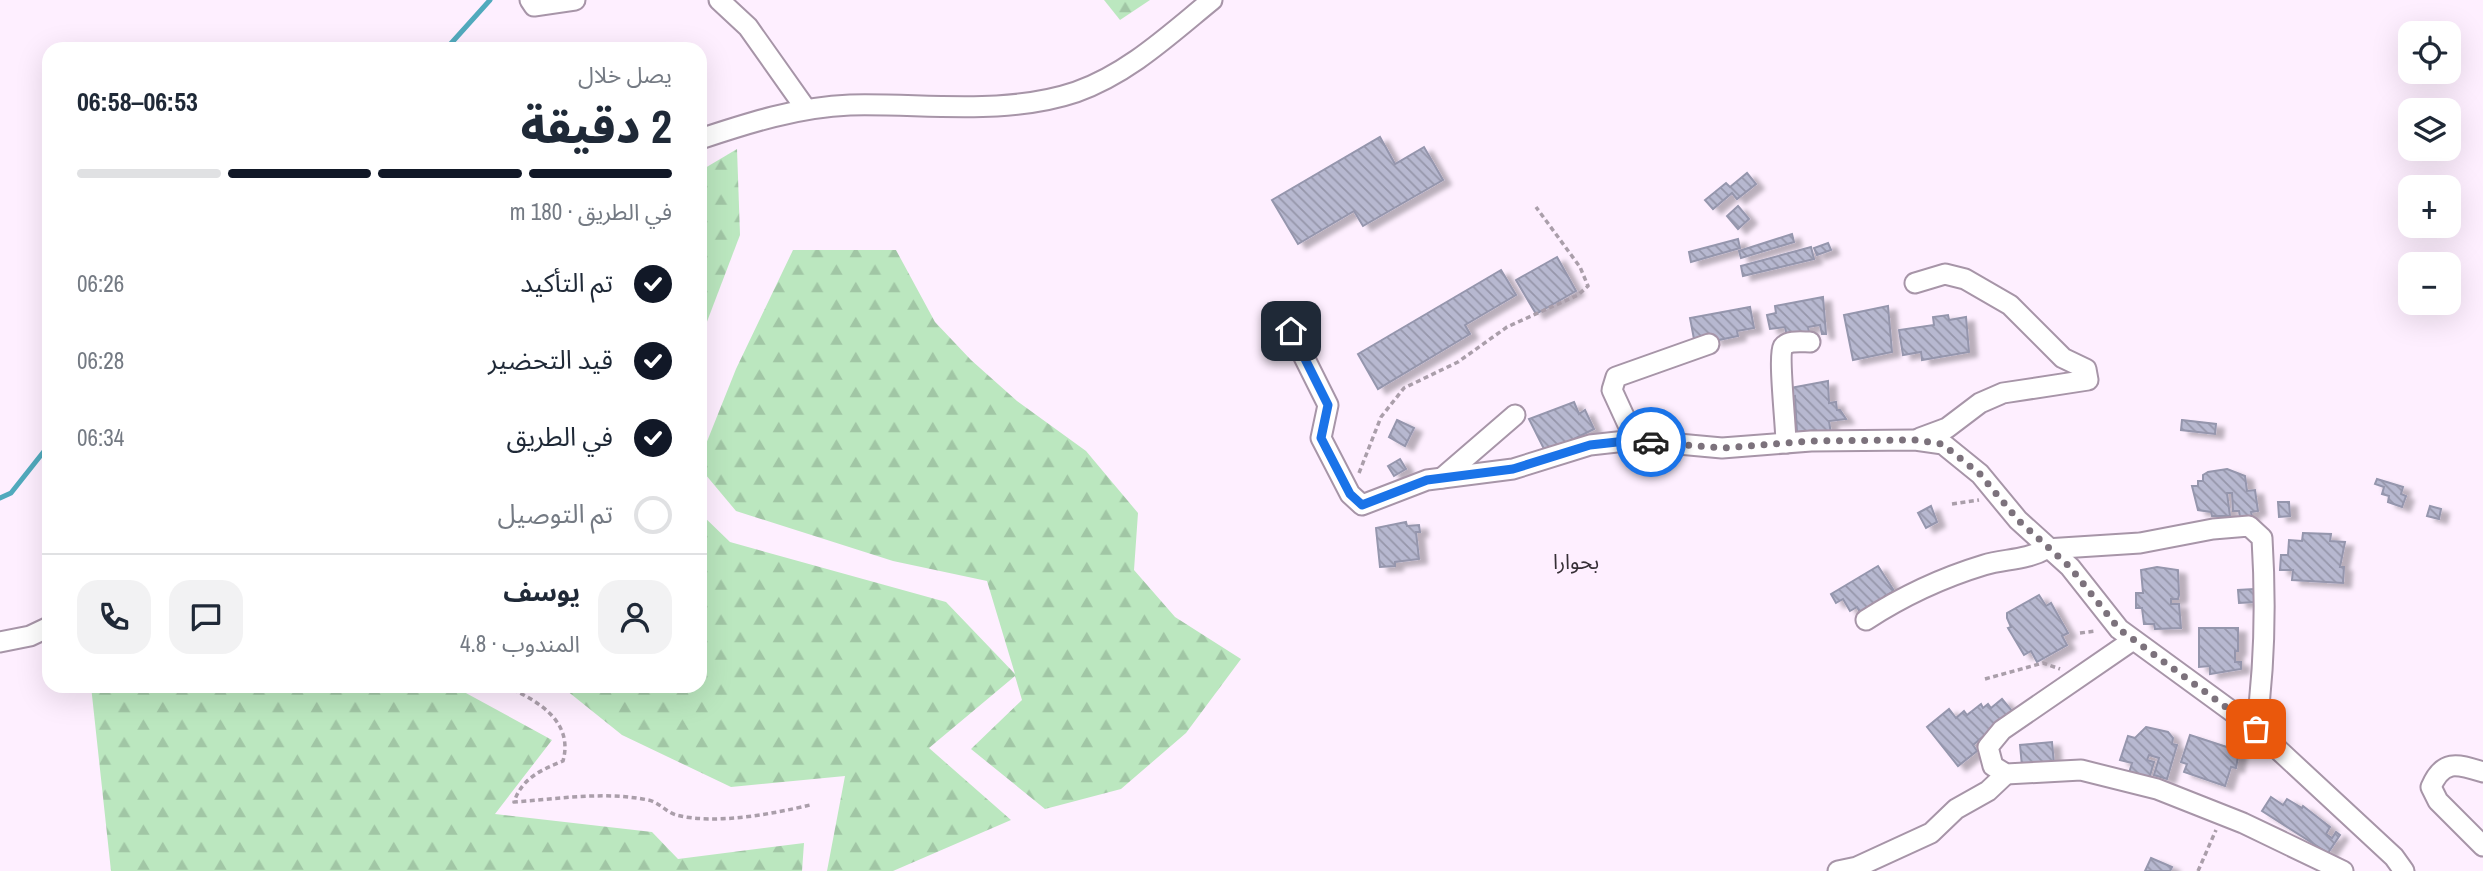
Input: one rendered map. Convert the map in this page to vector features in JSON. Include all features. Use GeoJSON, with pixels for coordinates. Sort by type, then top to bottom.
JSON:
{"type":"FeatureCollection","features":[{"type":"Feature","properties":{"kind":"street"},"geometry":{"type":"LineString","coordinates":[[532,3],[575,0]]}},
{"type":"Feature","properties":{"kind":"street"},"geometry":{"type":"LineString","coordinates":[[719,0],[748,27],[806,109]]}},
{"type":"Feature","properties":{"kind":"street"},"geometry":{"type":"LineString","coordinates":[[707,137],[806,109],[849,105],[1000,105],[1077,91],[1127,68],[1212,0]]}},
{"type":"Feature","properties":{"kind":"street"},"geometry":{"type":"LineString","coordinates":[[1915,283],[1945,274],[1965,279],[2010,305],[2063,358],[2086,369],[2088,380],[2003,393],[1980,403],[1947,428],[1915,440]]}},
{"type":"Feature","properties":{"kind":"street"},"geometry":{"type":"LineString","coordinates":[[1291,331],[1328,405],[1321,438],[1350,494],[1362,505],[1427,480],[1513,469],[1590,445],[1635,440],[1722,448],[1786,443],[1915,440],[1942,444],[1963,458],[2046,549],[2070,567],[2119,629],[2256,729],[2394,857],[2404,871]]}},
{"type":"Feature","properties":{"kind":"street"},"geometry":{"type":"LineString","coordinates":[[1786,443],[1780,359],[1783,348],[1789,343],[1810,342]]}},
{"type":"Feature","properties":{"kind":"street"},"geometry":{"type":"LineString","coordinates":[[1635,440],[1612,390],[1616,377],[1709,344]]}},
{"type":"Feature","properties":{"kind":"street"},"geometry":{"type":"LineString","coordinates":[[1442,478],[1515,415]]}},
{"type":"Feature","properties":{"kind":"street"},"geometry":{"type":"LineString","coordinates":[[1866,620],[1897,600],[1945,577],[2037,554],[2046,549],[2140,543],[2213,529],[2249,526],[2262,538],[2266,604],[2262,685],[2256,729]]}},
{"type":"Feature","properties":{"kind":"street"},"geometry":{"type":"LineString","coordinates":[[0,642],[42,629]]}},
{"type":"Feature","properties":{"kind":"street"},"geometry":{"type":"LineString","coordinates":[[2133,640],[2070,681],[1992,739],[1988,747],[1993,766],[2006,774],[2081,771],[2157,789],[2343,871]]}},
{"type":"Feature","properties":{"kind":"street"},"geometry":{"type":"LineString","coordinates":[[2483,772],[2463,766],[2445,766],[2437,773],[2431,787],[2438,802],[2483,846]]}},
{"type":"Feature","properties":{"kind":"street"},"geometry":{"type":"LineString","coordinates":[[1838,871],[1857,867],[1931,833],[1956,809],[1988,791],[2006,774]]}},
{"type":"Feature","properties":{"kind":"path"},"geometry":{"type":"LineString","coordinates":[[1350,494],[1381,417],[1404,388],[1458,362],[1507,327],[1578,295],[1588,286],[1580,267],[1536,207]]}},
{"type":"Feature","properties":{"kind":"path"},"geometry":{"type":"LineString","coordinates":[[1952,504],[1999,498]]}},
{"type":"Feature","properties":{"kind":"path"},"geometry":{"type":"LineString","coordinates":[[1985,679],[2043,663],[2062,670],[2070,681]]}},
{"type":"Feature","properties":{"kind":"path"},"geometry":{"type":"LineString","coordinates":[[519,693],[541,704],[552,715],[563,731],[566,749],[563,761],[536,771],[518,789],[514,802],[563,796],[651,800],[676,815],[707,817],[764,816],[810,805]]}},
{"type":"Feature","properties":{"kind":"path"},"geometry":{"type":"LineString","coordinates":[[2198,871],[2222,816]]}},
{"type":"Feature","properties":{"kind":"green space"},"geometry":{"type":"Polygon","coordinates":[[[1104,0],[1150,0],[1120,20],[1104,0]]]}},
{"type":"Feature","properties":{"kind":"green space"},"geometry":{"type":"Polygon","coordinates":[[[737,149],[740,235],[707,322],[707,167],[737,149]]]}},
{"type":"Feature","properties":{"kind":"green space"},"geometry":{"type":"Polygon","coordinates":[[[793,250],[896,250],[935,322],[971,360],[1017,401],[1086,451],[1138,513],[1134,570],[1175,617],[1241,659],[1186,733],[1121,789],[1045,809],[971,749],[1022,700],[1015,676],[929,748],[1011,820],[893,871],[827,871],[845,776],[731,787],[622,735],[570,693],[707,693],[707,520],[730,542],[946,602],[1015,674],[987,581],[893,561],[736,511],[707,476],[707,442],[736,369],[793,250]]]}},
{"type":"Feature","properties":{"kind":"green space"},"geometry":{"type":"Polygon","coordinates":[[[92,693],[466,693],[552,740],[495,814],[652,832],[678,859],[804,843],[802,871],[111,871],[92,693]]]}},
{"type":"Feature","properties":{"kind":"building"},"geometry":{"type":"Polygon","coordinates":[[[1380,137],[1395,164],[1424,147],[1443,180],[1363,226],[1354,211],[1298,244],[1272,200],[1380,137]]]}},
{"type":"Feature","properties":{"kind":"building"},"geometry":{"type":"Polygon","coordinates":[[[1747,173],[1756,184],[1737,199],[1732,193],[1713,209],[1705,200],[1726,183],[1730,187],[1747,173]]]}},
{"type":"Feature","properties":{"kind":"building"},"geometry":{"type":"Polygon","coordinates":[[[1738,206],[1749,219],[1738,229],[1727,216],[1738,206]]]}},
{"type":"Feature","properties":{"kind":"building"},"geometry":{"type":"Polygon","coordinates":[[[1792,234],[1794,242],[1741,258],[1739,251],[1792,234]]]}},
{"type":"Feature","properties":{"kind":"building"},"geometry":{"type":"Polygon","coordinates":[[[1738,239],[1740,248],[1691,262],[1689,252],[1738,239]]]}},
{"type":"Feature","properties":{"kind":"building"},"geometry":{"type":"Polygon","coordinates":[[[1828,243],[1831,250],[1817,255],[1814,248],[1828,243]]]}},
{"type":"Feature","properties":{"kind":"building"},"geometry":{"type":"Polygon","coordinates":[[[1811,247],[1814,259],[1743,276],[1741,266],[1811,247]]]}},
{"type":"Feature","properties":{"kind":"building"},"geometry":{"type":"Polygon","coordinates":[[[1557,257],[1576,291],[1536,314],[1516,280],[1557,257]]]}},
{"type":"Feature","properties":{"kind":"building"},"geometry":{"type":"Polygon","coordinates":[[[1501,270],[1516,295],[1465,325],[1470,334],[1378,389],[1358,354],[1501,270]]]}},
{"type":"Feature","properties":{"kind":"building"},"geometry":{"type":"Polygon","coordinates":[[[1823,297],[1826,334],[1822,334],[1820,325],[1808,327],[1810,337],[1788,341],[1785,327],[1770,329],[1767,315],[1776,313],[1775,306],[1823,297]]]}},
{"type":"Feature","properties":{"kind":"building"},"geometry":{"type":"Polygon","coordinates":[[[1888,306],[1892,352],[1853,360],[1844,315],[1888,306]]]}},
{"type":"Feature","properties":{"kind":"building"},"geometry":{"type":"Polygon","coordinates":[[[1750,307],[1754,328],[1737,331],[1738,336],[1714,341],[1713,335],[1694,339],[1690,318],[1750,307]]]}},
{"type":"Feature","properties":{"kind":"building"},"geometry":{"type":"Polygon","coordinates":[[[1948,315],[1949,320],[1966,317],[1969,352],[1922,360],[1921,352],[1903,355],[1899,330],[1934,325],[1933,317],[1948,315]]]}},
{"type":"Feature","properties":{"kind":"building"},"geometry":{"type":"Polygon","coordinates":[[[1828,381],[1829,403],[1836,402],[1837,410],[1840,410],[1846,419],[1829,421],[1831,434],[1817,436],[1816,430],[1797,432],[1795,396],[1791,397],[1790,388],[1828,381]]]}},
{"type":"Feature","properties":{"kind":"building"},"geometry":{"type":"Polygon","coordinates":[[[1574,402],[1579,414],[1585,410],[1594,429],[1546,453],[1529,419],[1574,402]]]}},
{"type":"Feature","properties":{"kind":"building"},"geometry":{"type":"Polygon","coordinates":[[[1397,420],[1414,428],[1405,446],[1389,437],[1397,420]]]}},
{"type":"Feature","properties":{"kind":"building"},"geometry":{"type":"Polygon","coordinates":[[[2182,420],[2216,424],[2215,434],[2181,430],[2182,420]]]}},
{"type":"Feature","properties":{"kind":"building"},"geometry":{"type":"Polygon","coordinates":[[[1400,459],[1406,469],[1394,476],[1388,466],[1400,459]]]}},
{"type":"Feature","properties":{"kind":"building"},"geometry":{"type":"Polygon","coordinates":[[[2227,469],[2245,476],[2247,491],[2255,490],[2258,511],[2251,512],[2252,516],[2240,517],[2239,511],[2233,511],[2232,493],[2227,493],[2230,516],[2212,516],[2211,512],[2198,510],[2192,486],[2198,486],[2198,481],[2203,481],[2203,475],[2208,472],[2227,469]]]}},
{"type":"Feature","properties":{"kind":"building"},"geometry":{"type":"Polygon","coordinates":[[[2377,479],[2403,487],[2401,494],[2406,496],[2402,507],[2388,502],[2389,496],[2382,494],[2384,487],[2375,484],[2377,479]]]}},
{"type":"Feature","properties":{"kind":"building"},"geometry":{"type":"Polygon","coordinates":[[[2278,502],[2289,502],[2290,516],[2279,517],[2278,502]]]}},
{"type":"Feature","properties":{"kind":"building"},"geometry":{"type":"Polygon","coordinates":[[[1931,506],[1937,522],[1926,528],[1918,513],[1931,506]]]}},
{"type":"Feature","properties":{"kind":"building"},"geometry":{"type":"Polygon","coordinates":[[[2430,506],[2441,509],[2439,519],[2427,516],[2430,506]]]}},
{"type":"Feature","properties":{"kind":"building"},"geometry":{"type":"Polygon","coordinates":[[[1406,522],[1407,526],[1419,525],[1420,532],[1416,532],[1419,559],[1380,567],[1376,528],[1406,522]]]}},
{"type":"Feature","properties":{"kind":"building"},"geometry":{"type":"Polygon","coordinates":[[[2303,533],[2331,534],[2330,541],[2345,542],[2340,567],[2344,567],[2343,583],[2292,580],[2293,570],[2280,570],[2281,555],[2288,555],[2289,540],[2302,541],[2303,533]]]}},
{"type":"Feature","properties":{"kind":"building"},"geometry":{"type":"Polygon","coordinates":[[[1878,566],[1894,591],[1885,596],[1889,601],[1863,617],[1857,607],[1850,611],[1843,599],[1836,603],[1831,594],[1878,566]]]}},
{"type":"Feature","properties":{"kind":"building"},"geometry":{"type":"Polygon","coordinates":[[[2157,567],[2178,570],[2179,595],[2178,599],[2171,599],[2171,604],[2179,604],[2181,628],[2155,629],[2154,624],[2144,624],[2142,608],[2136,608],[2136,593],[2143,593],[2141,570],[2157,567]]]}},
{"type":"Feature","properties":{"kind":"building"},"geometry":{"type":"Polygon","coordinates":[[[2254,589],[2255,602],[2239,603],[2238,590],[2254,589]]]}},
{"type":"Feature","properties":{"kind":"building"},"geometry":{"type":"Polygon","coordinates":[[[2039,595],[2046,606],[2051,603],[2068,633],[2062,636],[2067,645],[2037,662],[2031,651],[2024,655],[2008,628],[2011,627],[2007,613],[2039,595]]]}},
{"type":"Feature","properties":{"kind":"building"},"geometry":{"type":"Polygon","coordinates":[[[2199,628],[2238,628],[2235,662],[2241,662],[2241,669],[2210,674],[2210,666],[2199,667],[2199,628]]]}},
{"type":"Feature","properties":{"kind":"building"},"geometry":{"type":"Polygon","coordinates":[[[2002,699],[2013,712],[1973,745],[1977,751],[1958,766],[1927,727],[1949,709],[1956,718],[1964,711],[1967,715],[1981,704],[1983,708],[1988,704],[1991,708],[2002,699]]]}},
{"type":"Feature","properties":{"kind":"building"},"geometry":{"type":"Polygon","coordinates":[[[2146,727],[2168,732],[2173,738],[2172,744],[2177,745],[2167,779],[2154,775],[2159,758],[2149,755],[2147,760],[2154,762],[2149,779],[2129,773],[2132,763],[2120,760],[2128,736],[2135,738],[2146,727]]]}},
{"type":"Feature","properties":{"kind":"building"},"geometry":{"type":"Polygon","coordinates":[[[2190,735],[2239,751],[2236,768],[2231,767],[2225,786],[2184,772],[2187,764],[2181,762],[2190,735]]]}},
{"type":"Feature","properties":{"kind":"building"},"geometry":{"type":"Polygon","coordinates":[[[2052,742],[2054,764],[2022,766],[2020,745],[2052,742]]]}},
{"type":"Feature","properties":{"kind":"building"},"geometry":{"type":"Polygon","coordinates":[[[2271,797],[2283,805],[2287,799],[2302,808],[2303,806],[2330,827],[2326,834],[2332,838],[2336,832],[2340,835],[2328,853],[2262,811],[2271,797]]]}},
{"type":"Feature","properties":{"kind":"building"},"geometry":{"type":"Polygon","coordinates":[[[2151,858],[2172,867],[2170,871],[2145,871],[2151,858]]]}},
{"type":"Feature","properties":{"kind":"waterway"},"geometry":{"type":"LineString","coordinates":[[452,42],[490,0]]}},
{"type":"Feature","properties":{"kind":"waterway"},"geometry":{"type":"LineString","coordinates":[[0,498],[11,493],[42,454]]}},
{"type":"Feature","properties":{"kind":"way so far"},"geometry":{"type":"LineString","coordinates":[[1651,442],[1722,448],[1811,441],[1915,440],[1942,444],[1980,474],[2046,549],[2070,567],[2094,593],[2119,629],[2256,729]]}},
{"type":"Feature","properties":{"kind":"district","name":"بحوارا"},"geometry":{"type":"Point","coordinates":[1576,562]}},
{"type":"Feature","properties":{"kind":"route"},"geometry":{"type":"LineString","coordinates":[[1291,331],[1328,405],[1321,438],[1350,494],[1362,505],[1427,480],[1513,469],[1590,445],[1635,440],[1651,442]]}}]}
